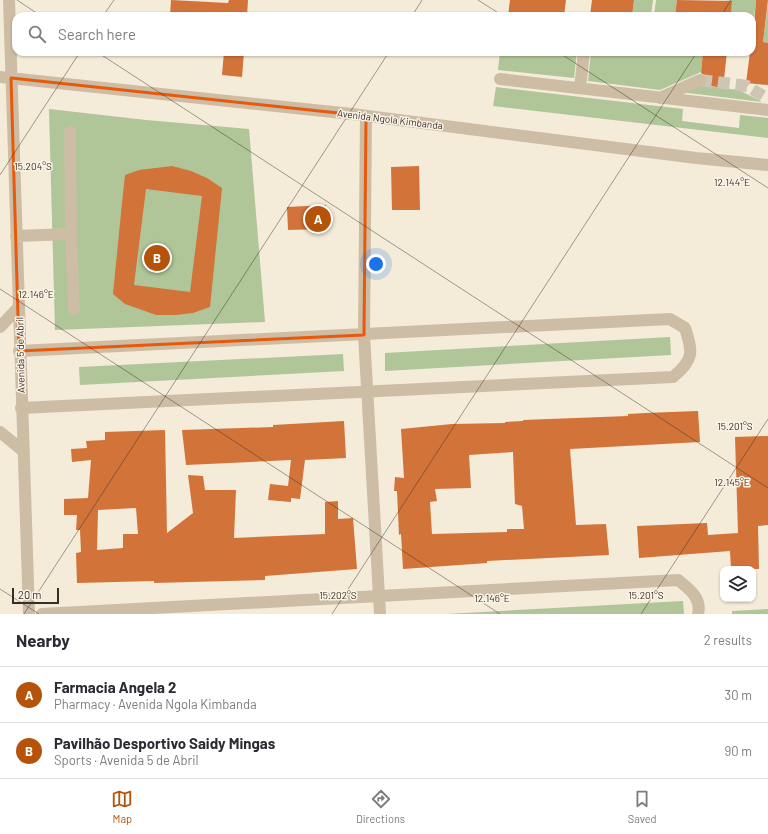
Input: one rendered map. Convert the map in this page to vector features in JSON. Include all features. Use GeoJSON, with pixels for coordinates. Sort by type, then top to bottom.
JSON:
{"type":"FeatureCollection","features":[{"type":"Feature","properties":{"kind":"street","name":"Avenida 5 de Abril"},"geometry":{"type":"LineString","coordinates":[[9,0],[5,77],[16,236],[22,450],[29,614]]}},
{"type":"Feature","properties":{"kind":"street"},"geometry":{"type":"LineString","coordinates":[[580,88],[584,56]]}},
{"type":"Feature","properties":{"kind":"street","name":"Avenida Ngola Kimbanda"},"geometry":{"type":"LineString","coordinates":[[5,77],[366,116],[696,158],[768,165]]}},
{"type":"Feature","properties":{"kind":"street"},"geometry":{"type":"LineString","coordinates":[[500,79],[768,110]]}},
{"type":"Feature","properties":{"kind":"street"},"geometry":{"type":"LineString","coordinates":[[660,98],[700,80]]}},
{"type":"Feature","properties":{"kind":"street"},"geometry":{"type":"LineString","coordinates":[[366,116],[364,335],[380,614]]}},
{"type":"Feature","properties":{"kind":"street"},"geometry":{"type":"LineString","coordinates":[[70,132],[71,234],[74,309]]}},
{"type":"Feature","properties":{"kind":"street"},"geometry":{"type":"LineString","coordinates":[[16,236],[71,234]]}},
{"type":"Feature","properties":{"kind":"street"},"geometry":{"type":"LineString","coordinates":[[0,326],[18,308]]}},
{"type":"Feature","properties":{"kind":"street"},"geometry":{"type":"LineString","coordinates":[[20,351],[670,319],[685,328],[691,346],[687,366],[673,377],[368,393],[21,408]]}},
{"type":"Feature","properties":{"kind":"street"},"geometry":{"type":"LineString","coordinates":[[0,432],[22,450]]}},
{"type":"Feature","properties":{"kind":"street"},"geometry":{"type":"LineString","coordinates":[[42,614],[678,580],[694,593],[699,608],[698,614]]}},
{"type":"Feature","properties":{"kind":"highlighted area"},"geometry":{"type":"Polygon","coordinates":[[[11,78],[366,116],[364,335],[19,351],[11,78]]]}},
{"type":"Feature","properties":{"kind":"green space"},"geometry":{"type":"Polygon","coordinates":[[[634,0],[653,0],[652,12],[632,12],[634,0]]]}},
{"type":"Feature","properties":{"kind":"green space"},"geometry":{"type":"Polygon","coordinates":[[[656,0],[677,0],[676,12],[654,12],[656,0]]]}},
{"type":"Feature","properties":{"kind":"green space"},"geometry":{"type":"Polygon","coordinates":[[[723,0],[756,0],[755,12],[731,12],[732,1],[723,0]]]}},
{"type":"Feature","properties":{"kind":"green space"},"geometry":{"type":"Polygon","coordinates":[[[768,4],[768,43],[763,42],[768,4]]]}},
{"type":"Feature","properties":{"kind":"green space"},"geometry":{"type":"Polygon","coordinates":[[[500,56],[577,56],[574,78],[498,70],[500,56]]]}},
{"type":"Feature","properties":{"kind":"green space"},"geometry":{"type":"Polygon","coordinates":[[[591,56],[703,56],[701,72],[660,90],[588,81],[591,56]]]}},
{"type":"Feature","properties":{"kind":"green space"},"geometry":{"type":"Polygon","coordinates":[[[699,85],[739,90],[762,102],[680,92],[699,85]]]}},
{"type":"Feature","properties":{"kind":"green space"},"geometry":{"type":"Polygon","coordinates":[[[496,87],[683,109],[682,121],[739,128],[740,115],[768,118],[768,138],[493,106],[496,87]]]}},
{"type":"Feature","properties":{"kind":"green space"},"geometry":{"type":"Polygon","coordinates":[[[49,109],[146,120],[249,129],[265,322],[55,330],[49,109]]]}},
{"type":"Feature","properties":{"kind":"green space"},"geometry":{"type":"Polygon","coordinates":[[[670,337],[671,355],[385,371],[385,353],[670,337]]]}},
{"type":"Feature","properties":{"kind":"green space"},"geometry":{"type":"Polygon","coordinates":[[[343,354],[344,371],[80,385],[79,367],[343,354]]]}},
{"type":"Feature","properties":{"kind":"green space"},"geometry":{"type":"Polygon","coordinates":[[[683,601],[684,614],[446,614],[683,601]]]}},
{"type":"Feature","properties":{"kind":"green space"},"geometry":{"type":"Polygon","coordinates":[[[768,609],[768,614],[732,614],[732,611],[768,609]]]}},
{"type":"Feature","properties":{"kind":"building"},"geometry":{"type":"Polygon","coordinates":[[[171,0],[228,3],[229,0],[248,0],[247,12],[170,12],[171,0]]]}},
{"type":"Feature","properties":{"kind":"building"},"geometry":{"type":"Polygon","coordinates":[[[510,0],[566,0],[564,12],[508,12],[510,0]]]}},
{"type":"Feature","properties":{"kind":"building"},"geometry":{"type":"Polygon","coordinates":[[[592,0],[634,0],[632,12],[590,12],[592,0]]]}},
{"type":"Feature","properties":{"kind":"building"},"geometry":{"type":"Polygon","coordinates":[[[677,0],[732,1],[731,12],[676,12],[677,0]]]}},
{"type":"Feature","properties":{"kind":"building"},"geometry":{"type":"Polygon","coordinates":[[[756,0],[768,0],[763,42],[768,43],[768,85],[746,83],[749,56],[756,56],[756,0]]]}},
{"type":"Feature","properties":{"kind":"building"},"geometry":{"type":"Polygon","coordinates":[[[224,56],[244,56],[242,77],[222,75],[224,56]]]}},
{"type":"Feature","properties":{"kind":"building"},"geometry":{"type":"Polygon","coordinates":[[[703,56],[727,56],[723,88],[705,85],[707,77],[701,73],[703,56]]]}},
{"type":"Feature","properties":{"kind":"building"},"geometry":{"type":"Polygon","coordinates":[[[172,166],[191,171],[207,178],[222,188],[210,307],[193,313],[156,315],[125,304],[113,294],[125,175],[139,170],[172,166]],[[146,189],[134,285],[190,292],[202,196],[146,189]]]}},
{"type":"Feature","properties":{"kind":"building"},"geometry":{"type":"Polygon","coordinates":[[[419,166],[420,210],[392,210],[391,167],[419,166]]]}},
{"type":"Feature","properties":{"kind":"building"},"geometry":{"type":"Polygon","coordinates":[[[326,205],[327,229],[288,230],[287,207],[326,205]]]}},
{"type":"Feature","properties":{"kind":"building"},"geometry":{"type":"Polygon","coordinates":[[[698,411],[700,442],[570,449],[576,525],[606,524],[609,555],[487,561],[487,563],[403,569],[401,534],[399,535],[397,491],[394,491],[395,477],[404,478],[401,429],[452,424],[505,423],[523,420],[628,416],[628,414],[698,411]],[[513,452],[469,455],[471,488],[435,489],[437,501],[430,502],[432,534],[507,532],[507,529],[524,529],[522,506],[515,504],[513,452]]]}},
{"type":"Feature","properties":{"kind":"building"},"geometry":{"type":"Polygon","coordinates":[[[344,421],[346,458],[305,460],[300,499],[291,498],[291,502],[268,500],[270,484],[288,486],[291,460],[186,465],[182,430],[273,427],[273,425],[344,421]]]}},
{"type":"Feature","properties":{"kind":"building"},"geometry":{"type":"Polygon","coordinates":[[[165,430],[167,533],[193,513],[188,475],[203,476],[205,490],[236,490],[234,538],[325,534],[325,502],[338,501],[338,519],[353,518],[357,569],[265,576],[265,580],[154,583],[154,581],[77,583],[76,553],[81,552],[80,530],[76,530],[77,515],[64,515],[64,499],[88,498],[91,460],[72,462],[71,449],[87,448],[86,441],[105,440],[105,432],[165,430]],[[136,508],[98,510],[97,550],[123,548],[123,534],[138,534],[136,508]]]}},
{"type":"Feature","properties":{"kind":"building"},"geometry":{"type":"Polygon","coordinates":[[[768,436],[768,525],[758,526],[759,569],[756,569],[756,566],[731,566],[730,551],[639,558],[637,526],[707,523],[708,535],[738,533],[735,437],[768,436]]]}},
{"type":"Feature","properties":{"kind":"tunnel"},"geometry":{"type":"LineString","coordinates":[[700,80],[747,86],[768,99]]}},
{"type":"Feature","properties":{"kind":"place","name":"Farmacia Angela 2"},"geometry":{"type":"Point","coordinates":[318,219]}},
{"type":"Feature","properties":{"kind":"place","name":"Pavilhão Desportivo Saidy Mingas"},"geometry":{"type":"Point","coordinates":[157,258]}}]}
